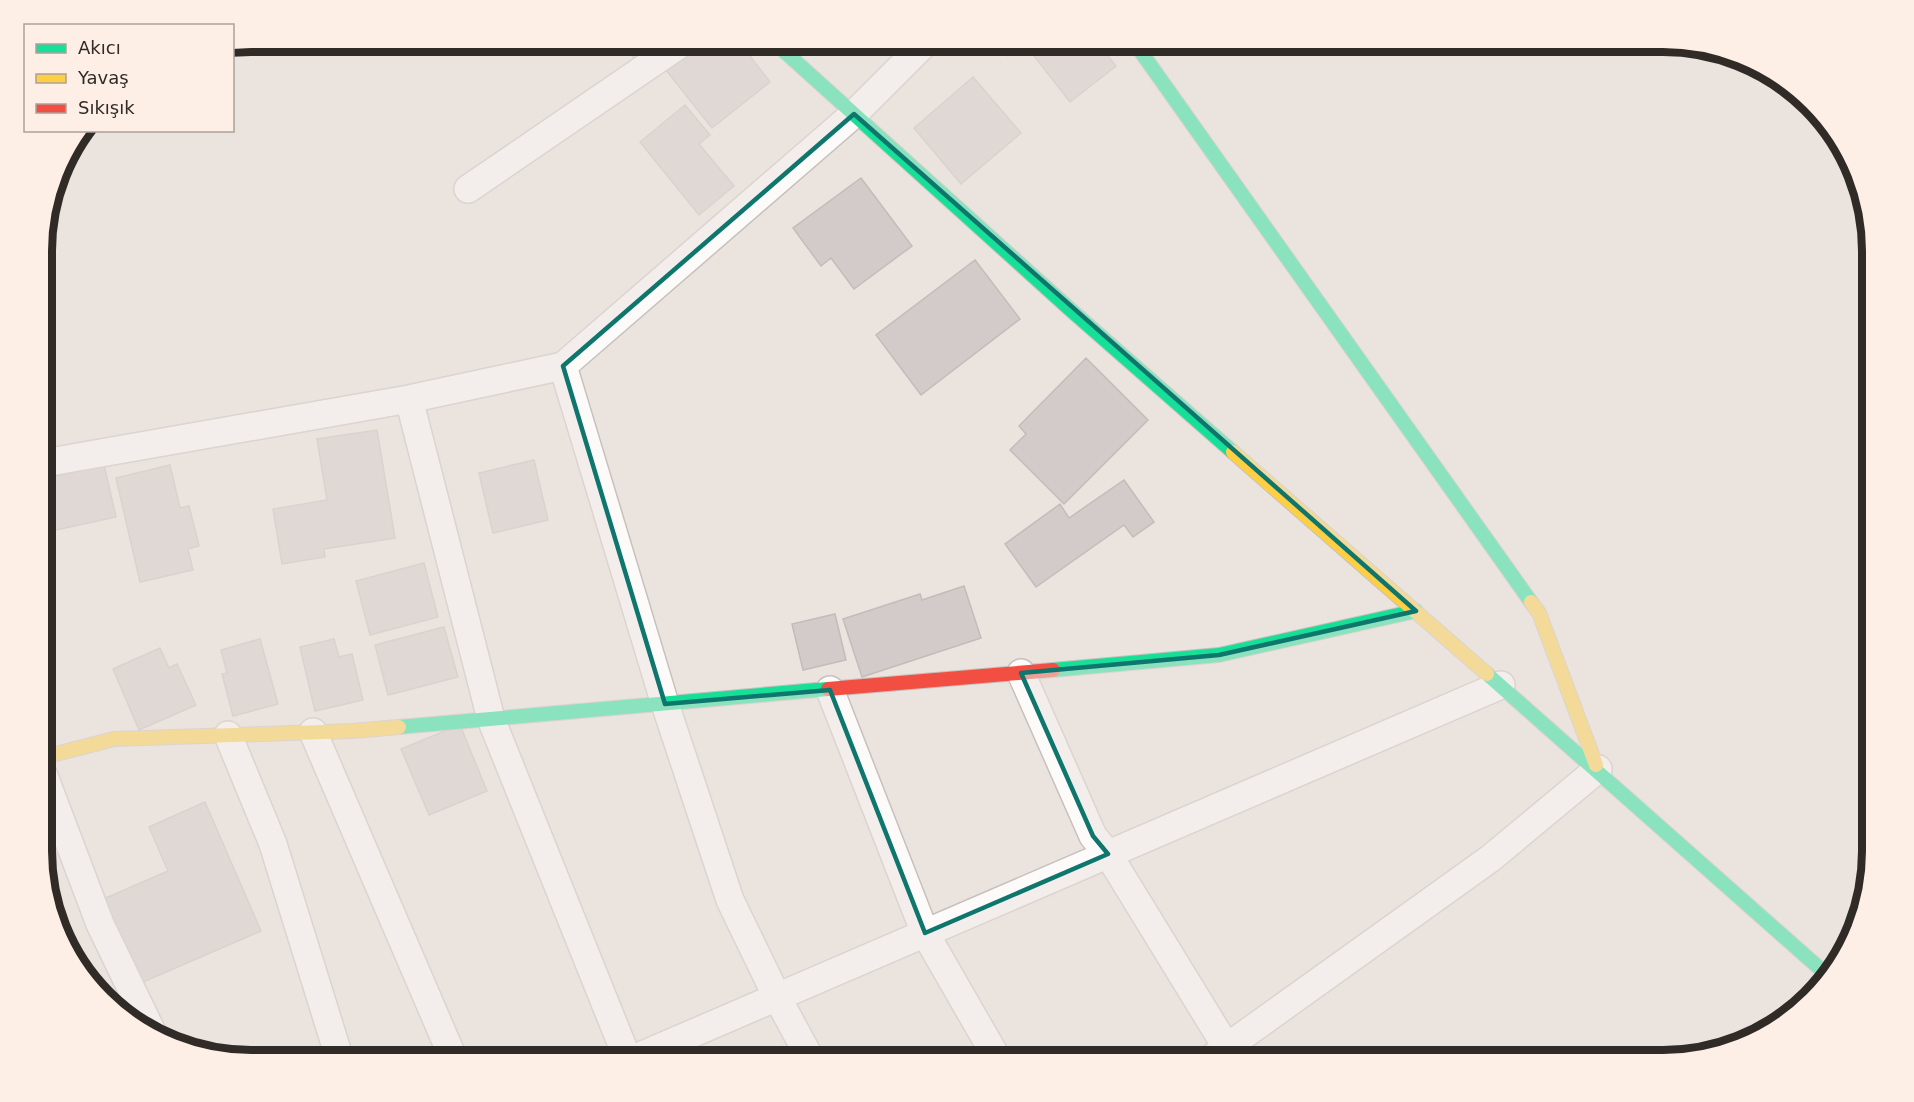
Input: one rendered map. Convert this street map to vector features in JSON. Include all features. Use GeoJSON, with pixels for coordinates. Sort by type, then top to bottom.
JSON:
{"type":"FeatureCollection","features":[{"type":"Feature","properties":{"kind":"street"},"geometry":{"type":"LineString","coordinates":[[1141,52],[1539,613],[1598,770]]}},
{"type":"Feature","properties":{"kind":"street"},"geometry":{"type":"LineString","coordinates":[[468,189],[667,53]]}},
{"type":"Feature","properties":{"kind":"street"},"geometry":{"type":"LineString","coordinates":[[786,53],[1071,310],[1598,770],[1821,970]]}},
{"type":"Feature","properties":{"kind":"street"},"geometry":{"type":"LineString","coordinates":[[52,462],[409,399],[563,366],[854,114],[915,53]]}},
{"type":"Feature","properties":{"kind":"street"},"geometry":{"type":"LineString","coordinates":[[563,366],[665,704],[730,900],[805,1050]]}},
{"type":"Feature","properties":{"kind":"street"},"geometry":{"type":"LineString","coordinates":[[409,399],[491,719],[625,1050]]}},
{"type":"Feature","properties":{"kind":"street"},"geometry":{"type":"LineString","coordinates":[[52,755],[114,739],[353,731],[1219,655],[1416,610]]}},
{"type":"Feature","properties":{"kind":"street"},"geometry":{"type":"LineString","coordinates":[[1021,673],[1093,836],[1108,854],[1218,1049]]}},
{"type":"Feature","properties":{"kind":"street"},"geometry":{"type":"LineString","coordinates":[[653,1050],[1501,685]]}},
{"type":"Feature","properties":{"kind":"street"},"geometry":{"type":"LineString","coordinates":[[830,690],[925,933],[992,1049]]}},
{"type":"Feature","properties":{"kind":"street"},"geometry":{"type":"LineString","coordinates":[[312,732],[450,1050]]}},
{"type":"Feature","properties":{"kind":"street"},"geometry":{"type":"LineString","coordinates":[[228,735],[273,844],[337,1050]]}},
{"type":"Feature","properties":{"kind":"street"},"geometry":{"type":"LineString","coordinates":[[1231,1049],[1491,858],[1598,770]]}},
{"type":"Feature","properties":{"kind":"street"},"geometry":{"type":"LineString","coordinates":[[52,797],[100,924],[146,1019]]}},
{"type":"Feature","properties":{"kind":"highlighted area"},"geometry":{"type":"Polygon","coordinates":[[[854,114],[1416,611],[1219,655],[1021,673],[1093,836],[1108,854],[925,933],[830,690],[665,704],[563,366],[854,114]]]}},
{"type":"Feature","properties":{"kind":"building"},"geometry":{"type":"Polygon","coordinates":[[[1031,52],[1105,52],[1116,66],[1070,102],[1031,52]]]}},
{"type":"Feature","properties":{"kind":"building"},"geometry":{"type":"Polygon","coordinates":[[[630,53],[655,53],[640,65],[630,53]]]}},
{"type":"Feature","properties":{"kind":"building"},"geometry":{"type":"Polygon","coordinates":[[[688,53],[747,53],[770,82],[712,128],[666,70],[688,53]]]}},
{"type":"Feature","properties":{"kind":"building"},"geometry":{"type":"Polygon","coordinates":[[[973,77],[1021,133],[961,184],[914,128],[973,77]]]}},
{"type":"Feature","properties":{"kind":"building"},"geometry":{"type":"Polygon","coordinates":[[[685,105],[710,135],[699,144],[734,186],[699,215],[640,142],[685,105]]]}},
{"type":"Feature","properties":{"kind":"building"},"geometry":{"type":"Polygon","coordinates":[[[861,178],[912,246],[854,289],[831,258],[821,266],[793,228],[861,178]]]}},
{"type":"Feature","properties":{"kind":"building"},"geometry":{"type":"Polygon","coordinates":[[[975,260],[1020,319],[921,395],[876,335],[975,260]]]}},
{"type":"Feature","properties":{"kind":"building"},"geometry":{"type":"Polygon","coordinates":[[[1086,358],[1148,420],[1064,504],[1010,450],[1026,434],[1019,426],[1086,358]]]}},
{"type":"Feature","properties":{"kind":"building"},"geometry":{"type":"Polygon","coordinates":[[[377,430],[395,538],[324,549],[325,557],[282,564],[273,509],[327,500],[317,439],[377,430]]]}},
{"type":"Feature","properties":{"kind":"building"},"geometry":{"type":"Polygon","coordinates":[[[534,460],[548,520],[493,533],[479,473],[534,460]]]}},
{"type":"Feature","properties":{"kind":"building"},"geometry":{"type":"Polygon","coordinates":[[[104,465],[116,517],[52,531],[52,477],[104,465]]]}},
{"type":"Feature","properties":{"kind":"building"},"geometry":{"type":"Polygon","coordinates":[[[170,465],[180,508],[189,506],[199,546],[188,549],[193,570],[140,582],[116,478],[170,465]]]}},
{"type":"Feature","properties":{"kind":"building"},"geometry":{"type":"Polygon","coordinates":[[[1124,480],[1154,522],[1133,537],[1124,525],[1036,587],[1005,544],[1060,504],[1069,518],[1124,480]]]}},
{"type":"Feature","properties":{"kind":"building"},"geometry":{"type":"Polygon","coordinates":[[[424,563],[438,617],[370,635],[356,581],[424,563]]]}},
{"type":"Feature","properties":{"kind":"building"},"geometry":{"type":"Polygon","coordinates":[[[964,586],[981,638],[862,677],[843,619],[920,594],[922,600],[964,586]]]}},
{"type":"Feature","properties":{"kind":"building"},"geometry":{"type":"Polygon","coordinates":[[[835,614],[846,660],[803,670],[792,624],[835,614]]]}},
{"type":"Feature","properties":{"kind":"building"},"geometry":{"type":"Polygon","coordinates":[[[444,627],[458,677],[388,695],[375,645],[444,627]]]}},
{"type":"Feature","properties":{"kind":"building"},"geometry":{"type":"Polygon","coordinates":[[[260,639],[278,704],[233,716],[222,674],[227,673],[221,650],[260,639]]]}},
{"type":"Feature","properties":{"kind":"building"},"geometry":{"type":"Polygon","coordinates":[[[334,639],[339,657],[352,654],[363,700],[315,711],[300,647],[334,639]]]}},
{"type":"Feature","properties":{"kind":"building"},"geometry":{"type":"Polygon","coordinates":[[[160,648],[169,668],[177,664],[196,705],[139,730],[113,669],[160,648]]]}},
{"type":"Feature","properties":{"kind":"building"},"geometry":{"type":"Polygon","coordinates":[[[460,725],[487,791],[429,815],[401,749],[460,725]]]}},
{"type":"Feature","properties":{"kind":"building"},"geometry":{"type":"Polygon","coordinates":[[[205,802],[261,931],[136,985],[99,901],[168,871],[149,827],[205,802]]]}},
{"type":"Feature","properties":{"kind":"traffic: fast"},"geometry":{"type":"LineString","coordinates":[[1141,52],[1531,602]]}},
{"type":"Feature","properties":{"kind":"traffic: fast"},"geometry":{"type":"LineString","coordinates":[[786,53],[1071,310],[1233,452]]}},
{"type":"Feature","properties":{"kind":"traffic: fast"},"geometry":{"type":"LineString","coordinates":[[1053,670],[1219,655],[1416,611]]}},
{"type":"Feature","properties":{"kind":"traffic: fast"},"geometry":{"type":"LineString","coordinates":[[1487,674],[1821,970]]}},
{"type":"Feature","properties":{"kind":"traffic: fast"},"geometry":{"type":"LineString","coordinates":[[399,727],[828,689]]}},
{"type":"Feature","properties":{"kind":"traffic: slow"},"geometry":{"type":"LineString","coordinates":[[1233,452],[1487,674]]}},
{"type":"Feature","properties":{"kind":"traffic: slow"},"geometry":{"type":"LineString","coordinates":[[1531,602],[1539,613],[1596,765]]}},
{"type":"Feature","properties":{"kind":"traffic: slow"},"geometry":{"type":"LineString","coordinates":[[52,755],[114,739],[353,731],[399,727]]}},
{"type":"Feature","properties":{"kind":"traffic: jam"},"geometry":{"type":"LineString","coordinates":[[828,689],[1053,670]]}}]}
